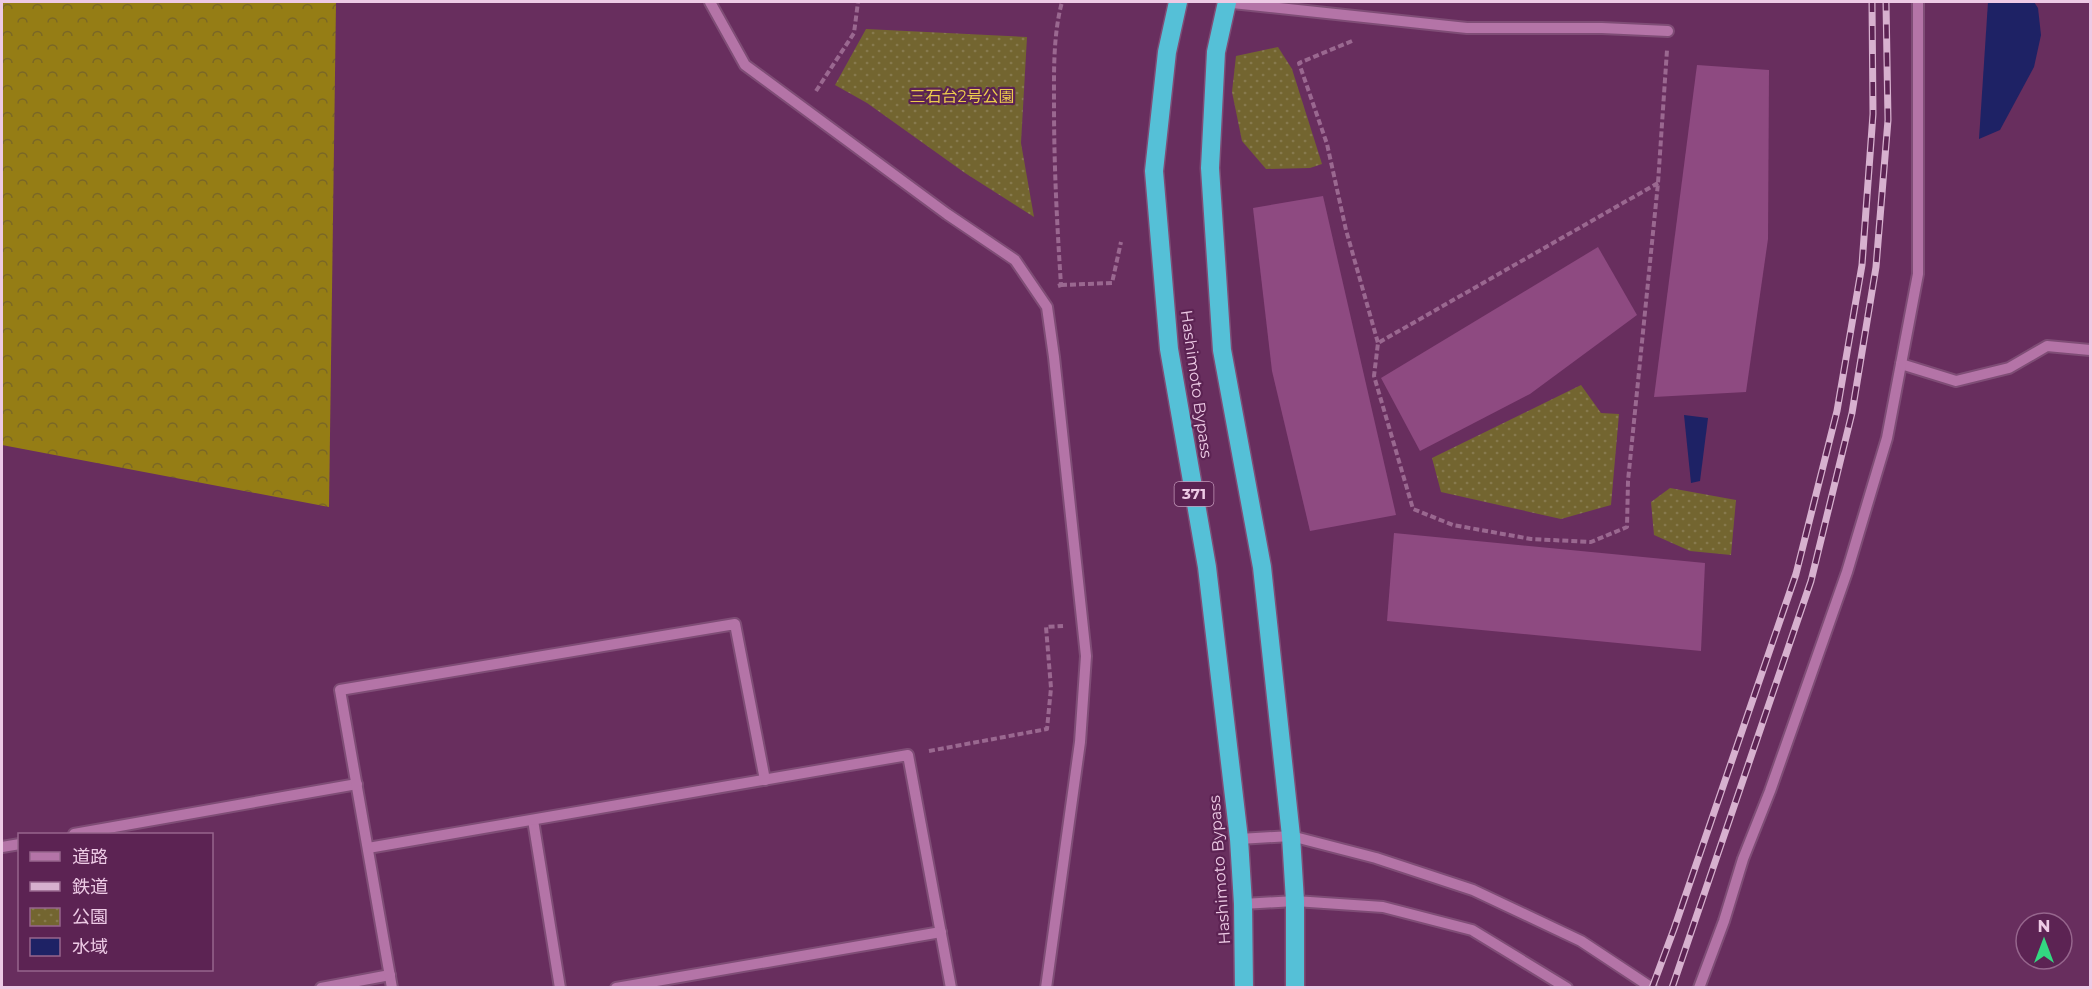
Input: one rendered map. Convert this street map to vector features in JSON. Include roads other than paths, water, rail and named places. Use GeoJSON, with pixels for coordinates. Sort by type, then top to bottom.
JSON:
{"type":"FeatureCollection","features":[{"type":"Feature","properties":{"kind":"highway","name":"Hashimoto Bypass"},"geometry":{"type":"LineString","coordinates":[[1178,2],[1167,52],[1154,171],[1169,349],[1206,567],[1239,839],[1243,904],[1244,987]]}},
{"type":"Feature","properties":{"kind":"highway","name":"Hashimoto Bypass"},"geometry":{"type":"LineString","coordinates":[[1224,2],[1216,52],[1210,168],[1222,350],[1262,567],[1291,836],[1295,901],[1295,987]]}},
{"type":"Feature","properties":{"kind":"street"},"geometry":{"type":"LineString","coordinates":[[710,2],[745,65],[947,214],[1015,260],[1047,307],[1086,656],[1080,742],[1046,987]]}},
{"type":"Feature","properties":{"kind":"street"},"geometry":{"type":"LineString","coordinates":[[1224,2],[1467,28],[1602,28],[1668,31]]}},
{"type":"Feature","properties":{"kind":"street"},"geometry":{"type":"LineString","coordinates":[[1699,987],[1847,572],[1887,438],[1918,274],[1918,2]]}},
{"type":"Feature","properties":{"kind":"street"},"geometry":{"type":"LineString","coordinates":[[1901,364],[1956,381],[2009,368],[2047,346],[2091,350]]}},
{"type":"Feature","properties":{"kind":"street"},"geometry":{"type":"LineString","coordinates":[[392,987],[340,690],[735,624],[765,780]]}},
{"type":"Feature","properties":{"kind":"street"},"geometry":{"type":"LineString","coordinates":[[368,848],[908,755],[951,987]]}},
{"type":"Feature","properties":{"kind":"street"},"geometry":{"type":"LineString","coordinates":[[80,833],[357,784]]}},
{"type":"Feature","properties":{"kind":"street"},"geometry":{"type":"LineString","coordinates":[[533,820],[560,987]]}},
{"type":"Feature","properties":{"kind":"street"},"geometry":{"type":"LineString","coordinates":[[1239,839],[1291,836],[1376,858],[1473,890],[1581,941],[1652,987]]}},
{"type":"Feature","properties":{"kind":"street"},"geometry":{"type":"LineString","coordinates":[[2,847],[18,844]]}},
{"type":"Feature","properties":{"kind":"street"},"geometry":{"type":"LineString","coordinates":[[1243,904],[1295,901],[1383,907],[1472,930],[1567,987]]}},
{"type":"Feature","properties":{"kind":"street"},"geometry":{"type":"LineString","coordinates":[[616,987],[941,932]]}},
{"type":"Feature","properties":{"kind":"street"},"geometry":{"type":"LineString","coordinates":[[321,987],[390,975]]}},
{"type":"Feature","properties":{"kind":"water"},"geometry":{"type":"Polygon","coordinates":[[[1988,2],[2034,2],[2038,8],[2041,35],[2034,67],[2000,130],[1979,139],[1988,2]]]}},
{"type":"Feature","properties":{"kind":"water"},"geometry":{"type":"Polygon","coordinates":[[[1684,415],[1708,418],[1700,481],[1691,483],[1684,415]]]}},
{"type":"Feature","properties":{"kind":"railway"},"geometry":{"type":"LineString","coordinates":[[1652,988],[1796,574],[1837,411],[1862,265],[1873,114],[1872,2]]}},
{"type":"Feature","properties":{"kind":"railway"},"geometry":{"type":"LineString","coordinates":[[1672,988],[1811,581],[1852,413],[1876,267],[1888,120],[1886,2]]}},
{"type":"Feature","properties":{"kind":"park label","name":"三石台2号公園"},"geometry":{"type":"Point","coordinates":[962,96]}}]}
